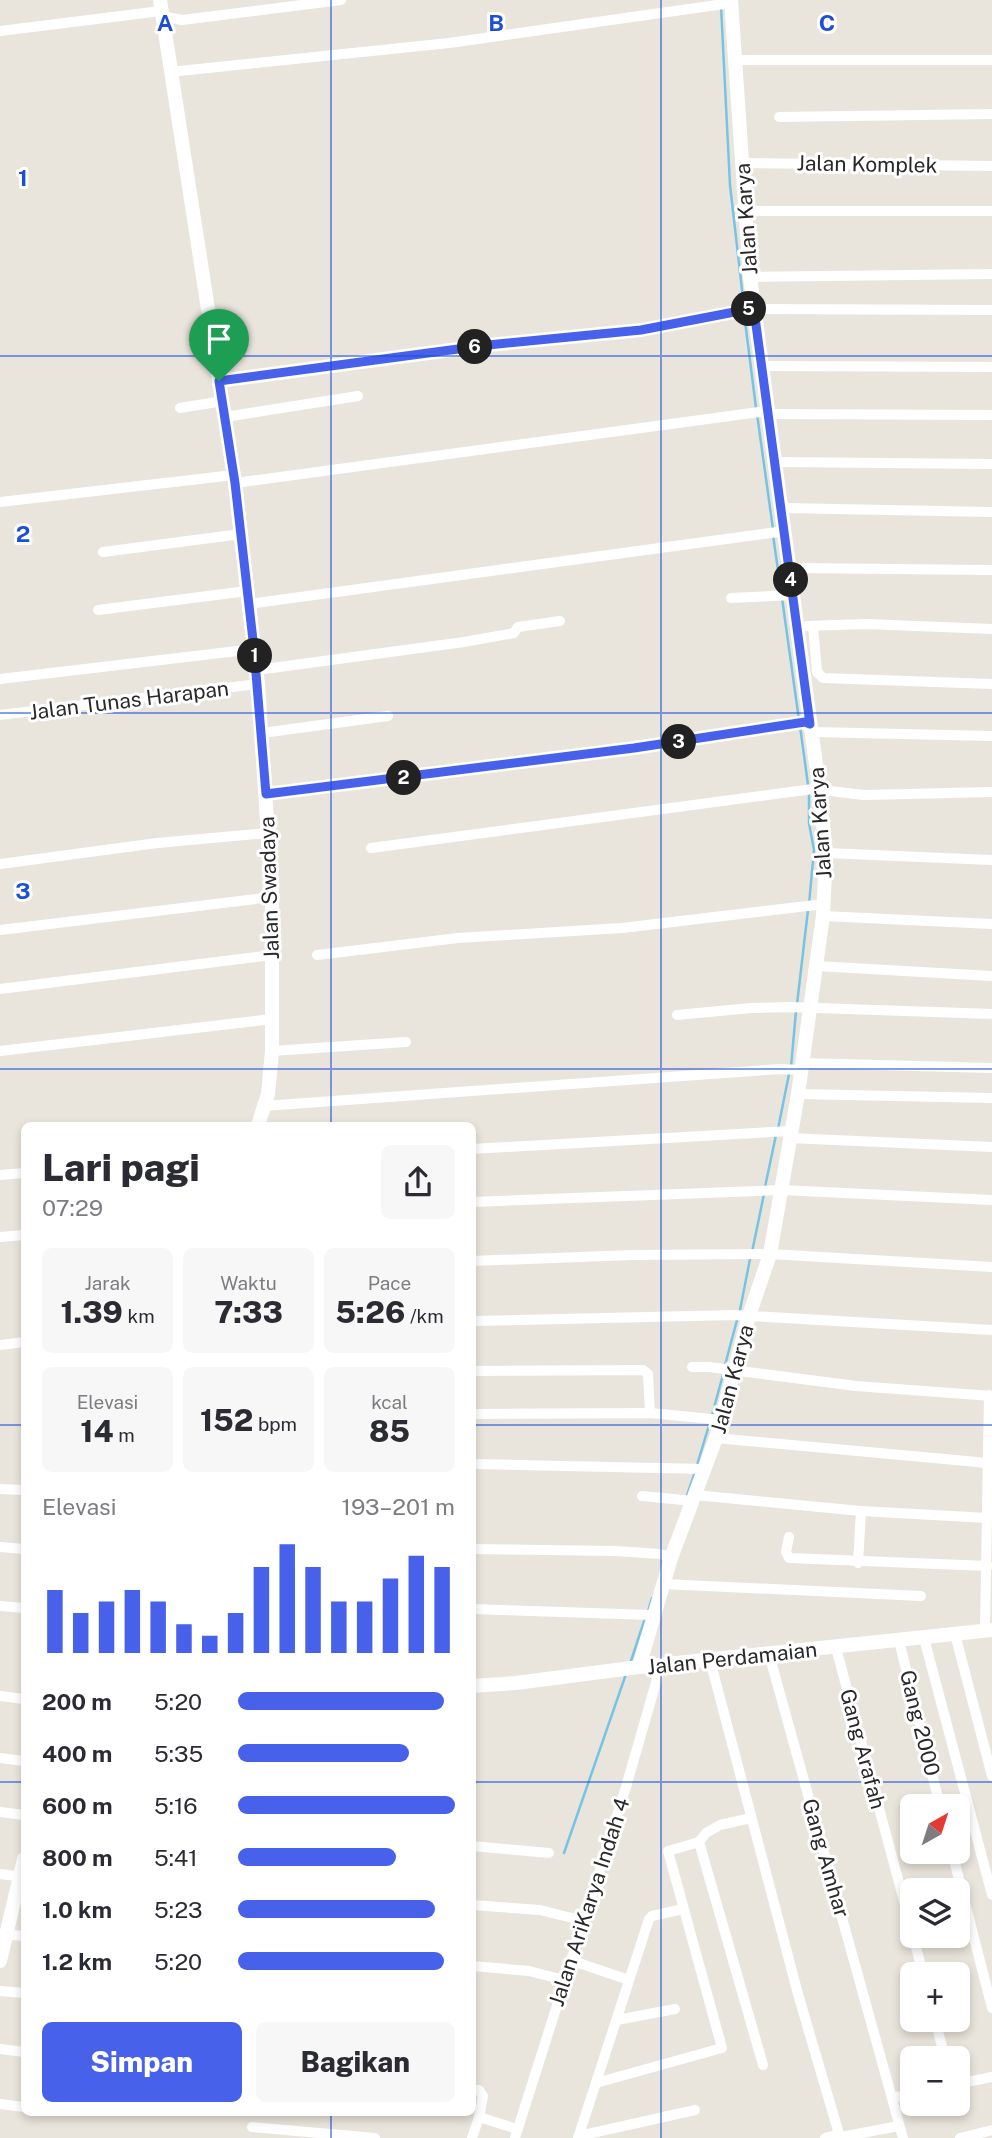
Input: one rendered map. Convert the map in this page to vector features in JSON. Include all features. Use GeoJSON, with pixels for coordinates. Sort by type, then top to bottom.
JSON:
{"type":"FeatureCollection","features":[{"type":"Feature","properties":{"kind":"street"},"geometry":{"type":"LineString","coordinates":[[0,32],[161,9],[182,20],[341,0]]}},
{"type":"Feature","properties":{"kind":"street"},"geometry":{"type":"LineString","coordinates":[[170,72],[449,43],[729,3]]}},
{"type":"Feature","properties":{"kind":"street","name":"Jalan Karya"},"geometry":{"type":"LineString","coordinates":[[636,1666],[648,1614],[663,1584],[666,1557],[694,1498],[699,1468],[716,1438],[715,1419],[742,1315],[765,1255],[787,1134],[798,1094],[800,1008],[817,966],[826,853],[812,789],[805,725],[805,626],[788,595],[790,568],[782,531],[783,508],[752,309],[729,3]]}},
{"type":"Feature","properties":{"kind":"street","name":"Jalan Swadaya"},"geometry":{"type":"LineString","coordinates":[[161,9],[234,479],[262,733],[272,897],[272,1051],[268,1094],[259,1122]]}},
{"type":"Feature","properties":{"kind":"street"},"geometry":{"type":"LineString","coordinates":[[735,60],[992,60]]}},
{"type":"Feature","properties":{"kind":"street"},"geometry":{"type":"LineString","coordinates":[[779,117],[992,114]]}},
{"type":"Feature","properties":{"kind":"street","name":"Jalan Komplek"},"geometry":{"type":"LineString","coordinates":[[742,163],[992,166]]}},
{"type":"Feature","properties":{"kind":"street"},"geometry":{"type":"LineString","coordinates":[[744,211],[992,211]]}},
{"type":"Feature","properties":{"kind":"street"},"geometry":{"type":"LineString","coordinates":[[750,277],[992,274]]}},
{"type":"Feature","properties":{"kind":"street"},"geometry":{"type":"LineString","coordinates":[[219,381],[488,345],[641,330],[752,309],[992,310]]}},
{"type":"Feature","properties":{"kind":"street"},"geometry":{"type":"LineString","coordinates":[[762,366],[992,367]]}},
{"type":"Feature","properties":{"kind":"street"},"geometry":{"type":"LineString","coordinates":[[225,416],[358,396]]}},
{"type":"Feature","properties":{"kind":"street"},"geometry":{"type":"LineString","coordinates":[[180,408],[223,401]]}},
{"type":"Feature","properties":{"kind":"street"},"geometry":{"type":"LineString","coordinates":[[0,502],[234,479],[766,412],[992,415]]}},
{"type":"Feature","properties":{"kind":"street"},"geometry":{"type":"LineString","coordinates":[[776,461],[992,464]]}},
{"type":"Feature","properties":{"kind":"street"},"geometry":{"type":"LineString","coordinates":[[783,508],[992,512]]}},
{"type":"Feature","properties":{"kind":"street"},"geometry":{"type":"LineString","coordinates":[[98,610],[248,598],[782,531]]}},
{"type":"Feature","properties":{"kind":"street"},"geometry":{"type":"LineString","coordinates":[[103,552],[241,534]]}},
{"type":"Feature","properties":{"kind":"street"},"geometry":{"type":"LineString","coordinates":[[790,568],[992,570]]}},
{"type":"Feature","properties":{"kind":"street"},"geometry":{"type":"LineString","coordinates":[[731,598],[788,595]]}},
{"type":"Feature","properties":{"kind":"street","name":"Jalan Tunas Harapan"},"geometry":{"type":"LineString","coordinates":[[0,715],[257,677],[514,633],[518,626],[560,621]]}},
{"type":"Feature","properties":{"kind":"street"},"geometry":{"type":"LineString","coordinates":[[992,629],[866,624],[805,626],[817,672],[823,678],[992,684]]}},
{"type":"Feature","properties":{"kind":"street"},"geometry":{"type":"LineString","coordinates":[[0,679],[254,649]]}},
{"type":"Feature","properties":{"kind":"street"},"geometry":{"type":"LineString","coordinates":[[262,733],[388,716]]}},
{"type":"Feature","properties":{"kind":"street"},"geometry":{"type":"LineString","coordinates":[[266,794],[805,725],[992,736]]}},
{"type":"Feature","properties":{"kind":"street"},"geometry":{"type":"LineString","coordinates":[[371,848],[812,789],[864,795],[992,792]]}},
{"type":"Feature","properties":{"kind":"street"},"geometry":{"type":"LineString","coordinates":[[0,864],[268,832]]}},
{"type":"Feature","properties":{"kind":"street"},"geometry":{"type":"LineString","coordinates":[[826,853],[992,860]]}},
{"type":"Feature","properties":{"kind":"street"},"geometry":{"type":"LineString","coordinates":[[0,930],[272,897]]}},
{"type":"Feature","properties":{"kind":"street"},"geometry":{"type":"LineString","coordinates":[[317,955],[458,938],[622,928],[800,909],[992,924]]}},
{"type":"Feature","properties":{"kind":"street"},"geometry":{"type":"LineString","coordinates":[[0,989],[272,955]]}},
{"type":"Feature","properties":{"kind":"street"},"geometry":{"type":"LineString","coordinates":[[817,966],[992,976]]}},
{"type":"Feature","properties":{"kind":"street"},"geometry":{"type":"LineString","coordinates":[[677,1015],[751,1008],[992,1014]]}},
{"type":"Feature","properties":{"kind":"street"},"geometry":{"type":"LineString","coordinates":[[0,1051],[272,1019]]}},
{"type":"Feature","properties":{"kind":"street"},"geometry":{"type":"LineString","coordinates":[[272,1051],[405,1042]]}},
{"type":"Feature","properties":{"kind":"street"},"geometry":{"type":"LineString","coordinates":[[264,1106],[799,1067],[992,1068]]}},
{"type":"Feature","properties":{"kind":"street"},"geometry":{"type":"LineString","coordinates":[[798,1094],[992,1098]]}},
{"type":"Feature","properties":{"kind":"street"},"geometry":{"type":"LineString","coordinates":[[476,1149],[768,1132],[992,1147]]}},
{"type":"Feature","properties":{"kind":"street"},"geometry":{"type":"LineString","coordinates":[[0,1175],[21,1173]]}},
{"type":"Feature","properties":{"kind":"street"},"geometry":{"type":"LineString","coordinates":[[476,1202],[776,1190],[992,1200]]}},
{"type":"Feature","properties":{"kind":"street"},"geometry":{"type":"LineString","coordinates":[[0,1237],[21,1235]]}},
{"type":"Feature","properties":{"kind":"street"},"geometry":{"type":"LineString","coordinates":[[476,1261],[632,1255],[765,1255],[992,1267]]}},
{"type":"Feature","properties":{"kind":"street"},"geometry":{"type":"LineString","coordinates":[[476,1321],[742,1315],[992,1330]]}},
{"type":"Feature","properties":{"kind":"street"},"geometry":{"type":"LineString","coordinates":[[0,1345],[21,1342]]}},
{"type":"Feature","properties":{"kind":"street"},"geometry":{"type":"LineString","coordinates":[[692,1367],[856,1387],[990,1395],[987,1518],[989,1630]]}},
{"type":"Feature","properties":{"kind":"street"},"geometry":{"type":"LineString","coordinates":[[476,1371],[643,1370],[648,1374],[650,1413]]}},
{"type":"Feature","properties":{"kind":"street"},"geometry":{"type":"LineString","coordinates":[[476,1414],[650,1413],[715,1419]]}},
{"type":"Feature","properties":{"kind":"street"},"geometry":{"type":"LineString","coordinates":[[716,1438],[988,1463]]}},
{"type":"Feature","properties":{"kind":"street"},"geometry":{"type":"LineString","coordinates":[[476,1464],[699,1468]]}},
{"type":"Feature","properties":{"kind":"street"},"geometry":{"type":"LineString","coordinates":[[0,1489],[21,1490]]}},
{"type":"Feature","properties":{"kind":"street"},"geometry":{"type":"LineString","coordinates":[[642,1496],[987,1518]]}},
{"type":"Feature","properties":{"kind":"street"},"geometry":{"type":"LineString","coordinates":[[858,1563],[861,1511]]}},
{"type":"Feature","properties":{"kind":"street"},"geometry":{"type":"LineString","coordinates":[[789,1537],[786,1552],[789,1559],[988,1566]]}},
{"type":"Feature","properties":{"kind":"street"},"geometry":{"type":"LineString","coordinates":[[0,1548],[21,1549]]}},
{"type":"Feature","properties":{"kind":"street"},"geometry":{"type":"LineString","coordinates":[[476,1549],[666,1557]]}},
{"type":"Feature","properties":{"kind":"street"},"geometry":{"type":"LineString","coordinates":[[663,1584],[921,1596]]}},
{"type":"Feature","properties":{"kind":"street"},"geometry":{"type":"LineString","coordinates":[[0,1606],[21,1608]]}},
{"type":"Feature","properties":{"kind":"street"},"geometry":{"type":"LineString","coordinates":[[476,1609],[648,1614]]}},
{"type":"Feature","properties":{"kind":"street","name":"Jalan Perdamaian"},"geometry":{"type":"LineString","coordinates":[[476,1686],[516,1683],[636,1666],[836,1648],[989,1630]]}},
{"type":"Feature","properties":{"kind":"street"},"geometry":{"type":"LineString","coordinates":[[955,1634],[992,1776]]}},
{"type":"Feature","properties":{"kind":"street"},"geometry":{"type":"LineString","coordinates":[[924,1638],[992,1895]]}},
{"type":"Feature","properties":{"kind":"street","name":"Gang 2000"},"geometry":{"type":"LineString","coordinates":[[899,1641],[937,1794]]}},
{"type":"Feature","properties":{"kind":"street","name":"Gang Arafah"},"geometry":{"type":"LineString","coordinates":[[836,1648],[900,1888]]}},
{"type":"Feature","properties":{"kind":"street","name":"Gang Amhar"},"geometry":{"type":"LineString","coordinates":[[769,1654],[903,2138]]}},
{"type":"Feature","properties":{"kind":"street"},"geometry":{"type":"LineString","coordinates":[[710,1660],[798,1994],[839,2134],[841,2137],[899,2126]]}},
{"type":"Feature","properties":{"kind":"street","name":"Jalan AriKarya Indah 4"},"geometry":{"type":"LineString","coordinates":[[516,2134],[661,1665]]}},
{"type":"Feature","properties":{"kind":"street"},"geometry":{"type":"LineString","coordinates":[[0,1696],[21,1699]]}},
{"type":"Feature","properties":{"kind":"street"},"geometry":{"type":"LineString","coordinates":[[0,1758],[21,1761]]}},
{"type":"Feature","properties":{"kind":"street"},"geometry":{"type":"LineString","coordinates":[[0,1812],[21,1815]]}},
{"type":"Feature","properties":{"kind":"street"},"geometry":{"type":"LineString","coordinates":[[596,2083],[722,2048],[668,1851],[699,1843],[711,1829],[751,1818]]}},
{"type":"Feature","properties":{"kind":"street"},"geometry":{"type":"LineString","coordinates":[[699,1843],[763,2065]]}},
{"type":"Feature","properties":{"kind":"street"},"geometry":{"type":"LineString","coordinates":[[476,1846],[550,1853]]}},
{"type":"Feature","properties":{"kind":"street"},"geometry":{"type":"LineString","coordinates":[[955,1864],[992,2008]]}},
{"type":"Feature","properties":{"kind":"street"},"geometry":{"type":"LineString","coordinates":[[0,1874],[21,1877]]}},
{"type":"Feature","properties":{"kind":"street"},"geometry":{"type":"LineString","coordinates":[[0,1961],[3,1935],[21,1883]]}},
{"type":"Feature","properties":{"kind":"street"},"geometry":{"type":"LineString","coordinates":[[476,1905],[540,1910],[584,1921]]}},
{"type":"Feature","properties":{"kind":"street"},"geometry":{"type":"LineString","coordinates":[[578,2137],[651,1917],[683,1909]]}},
{"type":"Feature","properties":{"kind":"street"},"geometry":{"type":"LineString","coordinates":[[3,1935],[21,1936]]}},
{"type":"Feature","properties":{"kind":"street"},"geometry":{"type":"LineString","coordinates":[[570,1960],[629,1980]]}},
{"type":"Feature","properties":{"kind":"street"},"geometry":{"type":"LineString","coordinates":[[476,1966],[529,1971],[564,1980]]}},
{"type":"Feature","properties":{"kind":"street"},"geometry":{"type":"LineString","coordinates":[[0,1991],[21,1993]]}},
{"type":"Feature","properties":{"kind":"street"},"geometry":{"type":"LineString","coordinates":[[617,2020],[676,2009]]}},
{"type":"Feature","properties":{"kind":"street"},"geometry":{"type":"LineString","coordinates":[[0,2049],[21,2052]]}},
{"type":"Feature","properties":{"kind":"street"},"geometry":{"type":"LineString","coordinates":[[970,2081],[992,2077]]}},
{"type":"Feature","properties":{"kind":"street"},"geometry":{"type":"LineString","coordinates":[[472,2138],[484,2096],[480,2090],[476,2090]]}},
{"type":"Feature","properties":{"kind":"street"},"geometry":{"type":"LineString","coordinates":[[892,2098],[900,2096]]}},
{"type":"Feature","properties":{"kind":"street"},"geometry":{"type":"LineString","coordinates":[[0,2104],[21,2107]]}},
{"type":"Feature","properties":{"kind":"street"},"geometry":{"type":"LineString","coordinates":[[578,2137],[695,2110]]}},
{"type":"Feature","properties":{"kind":"street"},"geometry":{"type":"LineString","coordinates":[[479,2117],[516,2134]]}},
{"type":"Feature","properties":{"kind":"street"},"geometry":{"type":"LineString","coordinates":[[252,2127],[375,2138]]}},
{"type":"Feature","properties":{"kind":"street"},"geometry":{"type":"LineString","coordinates":[[967,2137],[992,2130]]}},
{"type":"Feature","properties":{"kind":"street"},"geometry":{"type":"LineString","coordinates":[[825,2138],[839,2134]]}},
{"type":"Feature","properties":{"kind":"waterway"},"geometry":{"type":"LineString","coordinates":[[721,6],[730,185],[744,307]]}},
{"type":"Feature","properties":{"kind":"waterway"},"geometry":{"type":"LineString","coordinates":[[744,313],[756,408]]}},
{"type":"Feature","properties":{"kind":"waterway"},"geometry":{"type":"LineString","coordinates":[[757,414],[773,529]]}},
{"type":"Feature","properties":{"kind":"waterway"},"geometry":{"type":"LineString","coordinates":[[773,535],[781,591]]}},
{"type":"Feature","properties":{"kind":"waterway"},"geometry":{"type":"LineString","coordinates":[[782,598],[799,720]]}},
{"type":"Feature","properties":{"kind":"waterway"},"geometry":{"type":"LineString","coordinates":[[800,726],[808,785]]}},
{"type":"Feature","properties":{"kind":"waterway"},"geometry":{"type":"LineString","coordinates":[[809,792],[809,823],[814,850],[809,904]]}},
{"type":"Feature","properties":{"kind":"waterway"},"geometry":{"type":"LineString","coordinates":[[797,1004],[808,910]]}},
{"type":"Feature","properties":{"kind":"waterway"},"geometry":{"type":"LineString","coordinates":[[791,1067],[796,1011]]}},
{"type":"Feature","properties":{"kind":"waterway"},"geometry":{"type":"LineString","coordinates":[[778,1129],[789,1074]]}},
{"type":"Feature","properties":{"kind":"waterway"},"geometry":{"type":"LineString","coordinates":[[765,1187],[776,1135]]}},
{"type":"Feature","properties":{"kind":"waterway"},"geometry":{"type":"LineString","coordinates":[[752,1252],[764,1194]]}},
{"type":"Feature","properties":{"kind":"waterway"},"geometry":{"type":"LineString","coordinates":[[740,1310],[750,1259]]}},
{"type":"Feature","properties":{"kind":"waterway"},"geometry":{"type":"LineString","coordinates":[[725,1365],[737,1320]]}},
{"type":"Feature","properties":{"kind":"waterway"},"geometry":{"type":"LineString","coordinates":[[712,1415],[724,1371]]}},
{"type":"Feature","properties":{"kind":"waterway"},"geometry":{"type":"LineString","coordinates":[[697,1465],[710,1422]]}},
{"type":"Feature","properties":{"kind":"waterway"},"geometry":{"type":"LineString","coordinates":[[687,1495],[695,1472]]}},
{"type":"Feature","properties":{"kind":"waterway"},"geometry":{"type":"LineString","coordinates":[[648,1611],[652,1598]]}},
{"type":"Feature","properties":{"kind":"waterway"},"geometry":{"type":"LineString","coordinates":[[630,1664],[645,1618]]}},
{"type":"Feature","properties":{"kind":"waterway"},"geometry":{"type":"LineString","coordinates":[[564,1853],[626,1674]]}},
{"type":"Feature","properties":{"kind":"route"},"geometry":{"type":"LineString","coordinates":[[754,310],[783,508],[810,724],[805,722],[634,748],[266,794],[258,684],[241,534],[219,381],[488,345],[641,330],[754,310]]}}]}
